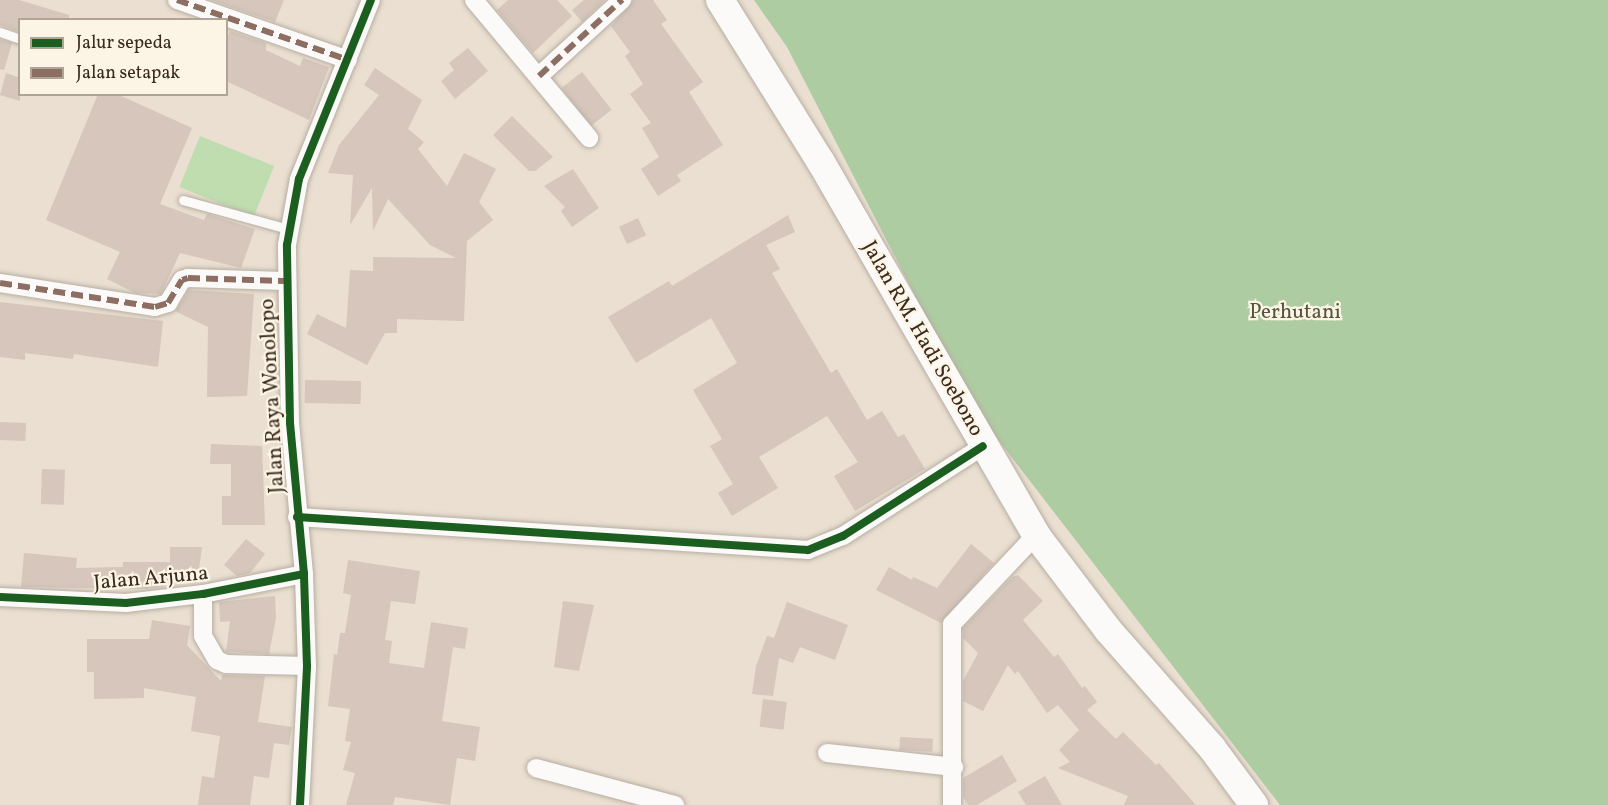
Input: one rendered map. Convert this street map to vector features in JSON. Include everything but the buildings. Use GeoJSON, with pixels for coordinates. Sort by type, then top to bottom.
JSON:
{"type":"FeatureCollection","features":[{"type":"Feature","properties":{"kind":"main road","name":"Jalan RM. Hadi Soebono"},"geometry":{"type":"LineString","coordinates":[[720,0],[821,162],[1036,535],[1108,630],[1212,748],[1254,805]]}},
{"type":"Feature","properties":{"kind":"street"},"geometry":{"type":"LineString","coordinates":[[177,0],[348,60]]}},
{"type":"Feature","properties":{"kind":"street","name":"Jalan Raya Wonolopo"},"geometry":{"type":"LineString","coordinates":[[300,805],[307,666],[304,574],[297,517],[284,280],[288,229],[299,179],[371,0]]}},
{"type":"Feature","properties":{"kind":"street"},"geometry":{"type":"LineString","coordinates":[[474,0],[589,138]]}},
{"type":"Feature","properties":{"kind":"street"},"geometry":{"type":"LineString","coordinates":[[539,76],[622,0]]}},
{"type":"Feature","properties":{"kind":"street"},"geometry":{"type":"LineString","coordinates":[[0,283],[155,307],[168,303],[182,280],[188,278],[284,280]]}},
{"type":"Feature","properties":{"kind":"street"},"geometry":{"type":"LineString","coordinates":[[297,517],[808,550],[843,536],[983,446]]}},
{"type":"Feature","properties":{"kind":"street"},"geometry":{"type":"LineString","coordinates":[[952,805],[954,767],[952,624],[1036,535]]}},
{"type":"Feature","properties":{"kind":"street","name":"Jalan Arjuna"},"geometry":{"type":"LineString","coordinates":[[0,597],[126,603],[203,594],[304,574]]}},
{"type":"Feature","properties":{"kind":"street"},"geometry":{"type":"LineString","coordinates":[[203,594],[203,636],[217,660],[245,666],[307,666]]}},
{"type":"Feature","properties":{"kind":"street"},"geometry":{"type":"LineString","coordinates":[[827,753],[954,767]]}},
{"type":"Feature","properties":{"kind":"street"},"geometry":{"type":"LineString","coordinates":[[536,768],[675,805]]}},
{"type":"Feature","properties":{"kind":"lane"},"geometry":{"type":"LineString","coordinates":[[0,32],[18,38]]}},
{"type":"Feature","properties":{"kind":"lane"},"geometry":{"type":"LineString","coordinates":[[183,200],[288,229]]}},
{"type":"Feature","properties":{"kind":"green space","name":"Perhutani"},"geometry":{"type":"Polygon","coordinates":[[[754,0],[1608,0],[1608,805],[1280,805],[972,406],[787,47],[754,0]]]}},
{"type":"Feature","properties":{"kind":"green space"},"geometry":{"type":"Polygon","coordinates":[[[200,136],[274,166],[254,217],[179,187],[200,136]]]}},
{"type":"Feature","properties":{"kind":"marked path"},"geometry":{"type":"LineString","coordinates":[[177,0],[348,60]]}},
{"type":"Feature","properties":{"kind":"marked path"},"geometry":{"type":"LineString","coordinates":[[539,76],[622,0]]}},
{"type":"Feature","properties":{"kind":"marked path"},"geometry":{"type":"LineString","coordinates":[[0,283],[155,307],[168,303],[182,280],[188,278],[284,281]]}},
{"type":"Feature","properties":{"kind":"cycle path"},"geometry":{"type":"LineString","coordinates":[[300,805],[307,666],[304,574],[290,423],[287,245],[299,179],[371,0]]}},
{"type":"Feature","properties":{"kind":"cycle path"},"geometry":{"type":"LineString","coordinates":[[297,517],[808,550],[843,536],[983,446]]}},
{"type":"Feature","properties":{"kind":"cycle path"},"geometry":{"type":"LineString","coordinates":[[0,597],[126,603],[203,594],[304,574]]}}]}
